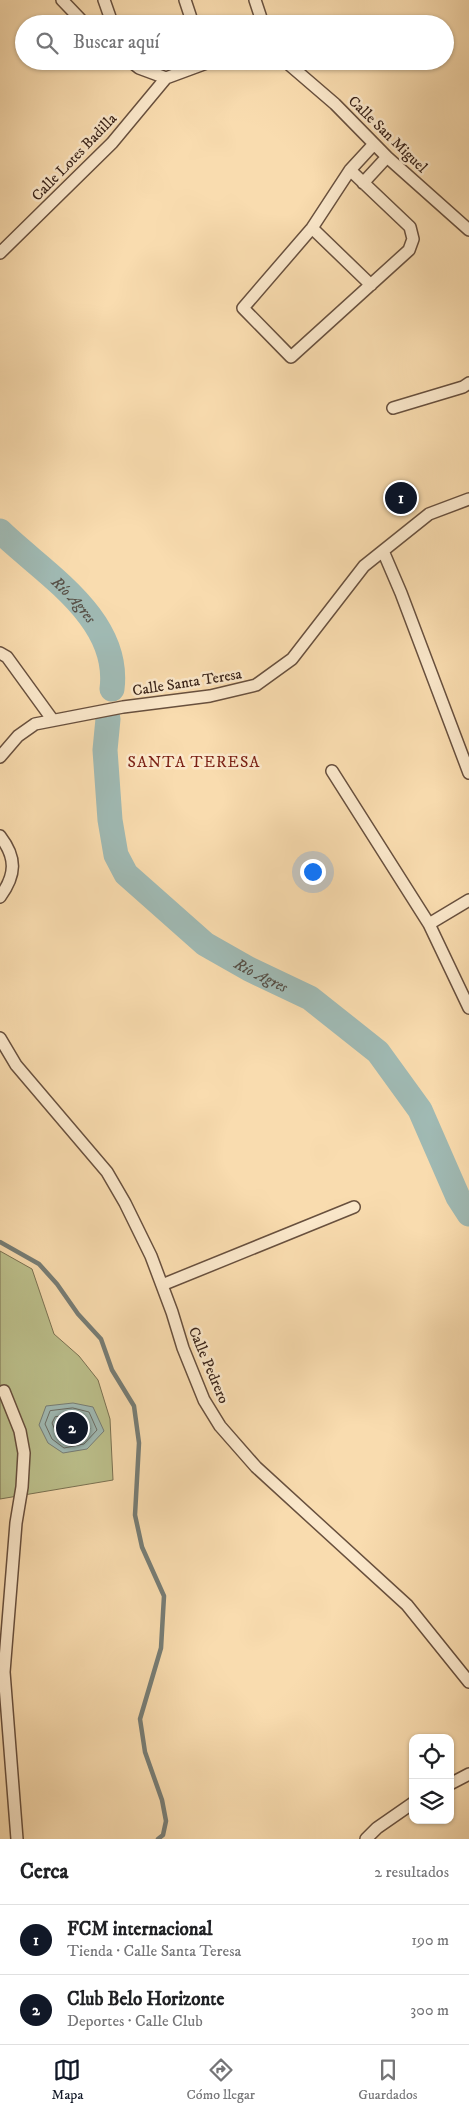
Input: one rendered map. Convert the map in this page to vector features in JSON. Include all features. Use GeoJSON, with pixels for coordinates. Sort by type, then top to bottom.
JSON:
{"type":"FeatureCollection","features":[{"type":"Feature","properties":{"kind":"street"},"geometry":{"type":"LineString","coordinates":[[62,0],[76,15]]}},
{"type":"Feature","properties":{"kind":"street"},"geometry":{"type":"LineString","coordinates":[[104,0],[109,15]]}},
{"type":"Feature","properties":{"kind":"street"},"geometry":{"type":"LineString","coordinates":[[185,0],[190,15]]}},
{"type":"Feature","properties":{"kind":"street"},"geometry":{"type":"LineString","coordinates":[[256,0],[260,15]]}},
{"type":"Feature","properties":{"kind":"street"},"geometry":{"type":"LineString","coordinates":[[144,70],[166,78],[188,70]]}},
{"type":"Feature","properties":{"kind":"street","name":"Calle San Miguel"},"geometry":{"type":"LineString","coordinates":[[295,70],[335,104],[387,157],[469,230]]}},
{"type":"Feature","properties":{"kind":"street","name":"Calle Lotes Badilla"},"geometry":{"type":"LineString","coordinates":[[0,252],[112,144],[166,78]]}},
{"type":"Feature","properties":{"kind":"street"},"geometry":{"type":"LineString","coordinates":[[350,170],[410,227],[413,239],[409,250],[291,357],[244,308],[312,228],[350,170],[374,144]]}},
{"type":"Feature","properties":{"kind":"street"},"geometry":{"type":"LineString","coordinates":[[363,183],[387,157]]}},
{"type":"Feature","properties":{"kind":"street"},"geometry":{"type":"LineString","coordinates":[[312,228],[371,285]]}},
{"type":"Feature","properties":{"kind":"street"},"geometry":{"type":"LineString","coordinates":[[393,408],[463,387],[469,383]]}},
{"type":"Feature","properties":{"kind":"street","name":"Calle Santa Teresa"},"geometry":{"type":"LineString","coordinates":[[0,757],[18,736],[35,724],[52,719],[124,707],[210,696],[256,685],[292,658],[364,566],[429,514],[469,498]]}},
{"type":"Feature","properties":{"kind":"street"},"geometry":{"type":"LineString","coordinates":[[383,551],[405,602],[469,773]]}},
{"type":"Feature","properties":{"kind":"street"},"geometry":{"type":"LineString","coordinates":[[0,653],[7,657],[52,719]]}},
{"type":"Feature","properties":{"kind":"street"},"geometry":{"type":"LineString","coordinates":[[332,771],[429,924],[469,1008]]}},
{"type":"Feature","properties":{"kind":"street"},"geometry":{"type":"LineString","coordinates":[[0,836],[9,847],[13,862],[12,875],[0,897]]}},
{"type":"Feature","properties":{"kind":"street"},"geometry":{"type":"LineString","coordinates":[[429,924],[469,900]]}},
{"type":"Feature","properties":{"kind":"street","name":"Calle Pedrero"},"geometry":{"type":"LineString","coordinates":[[0,1038],[16,1065],[107,1172],[126,1203],[151,1256],[183,1348],[204,1400],[220,1426],[256,1467],[407,1605],[469,1682]]}},
{"type":"Feature","properties":{"kind":"street"},"geometry":{"type":"LineString","coordinates":[[162,1285],[354,1208]]}},
{"type":"Feature","properties":{"kind":"street"},"geometry":{"type":"LineString","coordinates":[[4,1391],[20,1430],[24,1453],[22,1487],[16,1523],[4,1672],[17,1839]]}},
{"type":"Feature","properties":{"kind":"street"},"geometry":{"type":"LineString","coordinates":[[454,1782],[469,1774]]}},
{"type":"Feature","properties":{"kind":"street"},"geometry":{"type":"LineString","coordinates":[[366,1839],[377,1828],[409,1806]]}},
{"type":"Feature","properties":{"kind":"green space"},"geometry":{"type":"Polygon","coordinates":[[[0,1251],[32,1269],[54,1334],[79,1356],[98,1380],[110,1419],[113,1480],[0,1499],[0,1251]]]}},
{"type":"Feature","properties":{"kind":"water"},"geometry":{"type":"Polygon","coordinates":[[[73,1403],[93,1407],[104,1431],[87,1449],[63,1453],[48,1443],[39,1425],[46,1406],[73,1403]]]}},
{"type":"Feature","properties":{"kind":"waterway","name":"Río Agres"},"geometry":{"type":"LineString","coordinates":[[0,531],[57,581],[92,619],[104,640],[112,664],[112,689]]}},
{"type":"Feature","properties":{"kind":"waterway","name":"Río Agres"},"geometry":{"type":"LineString","coordinates":[[108,719],[105,750],[110,820],[116,855],[126,874],[205,944],[249,969],[310,998],[378,1052],[420,1110],[458,1197],[469,1214]]}},
{"type":"Feature","properties":{"kind":"waterway"},"geometry":{"type":"LineString","coordinates":[[0,1242],[39,1264],[57,1284],[78,1314],[101,1339],[112,1370],[134,1406],[139,1443],[135,1515],[142,1547],[164,1596],[161,1648],[140,1719],[145,1752],[162,1800],[166,1821],[163,1835],[158,1839]]}},
{"type":"Feature","properties":{"kind":"place","name":"FCM internacional"},"geometry":{"type":"Point","coordinates":[401,498]}},
{"type":"Feature","properties":{"kind":"place","name":"Club Belo Horizonte"},"geometry":{"type":"Point","coordinates":[72,1428]}},
{"type":"Feature","properties":{"kind":"district","name":"SANTA TERESA"},"geometry":{"type":"Point","coordinates":[194,761]}}]}
